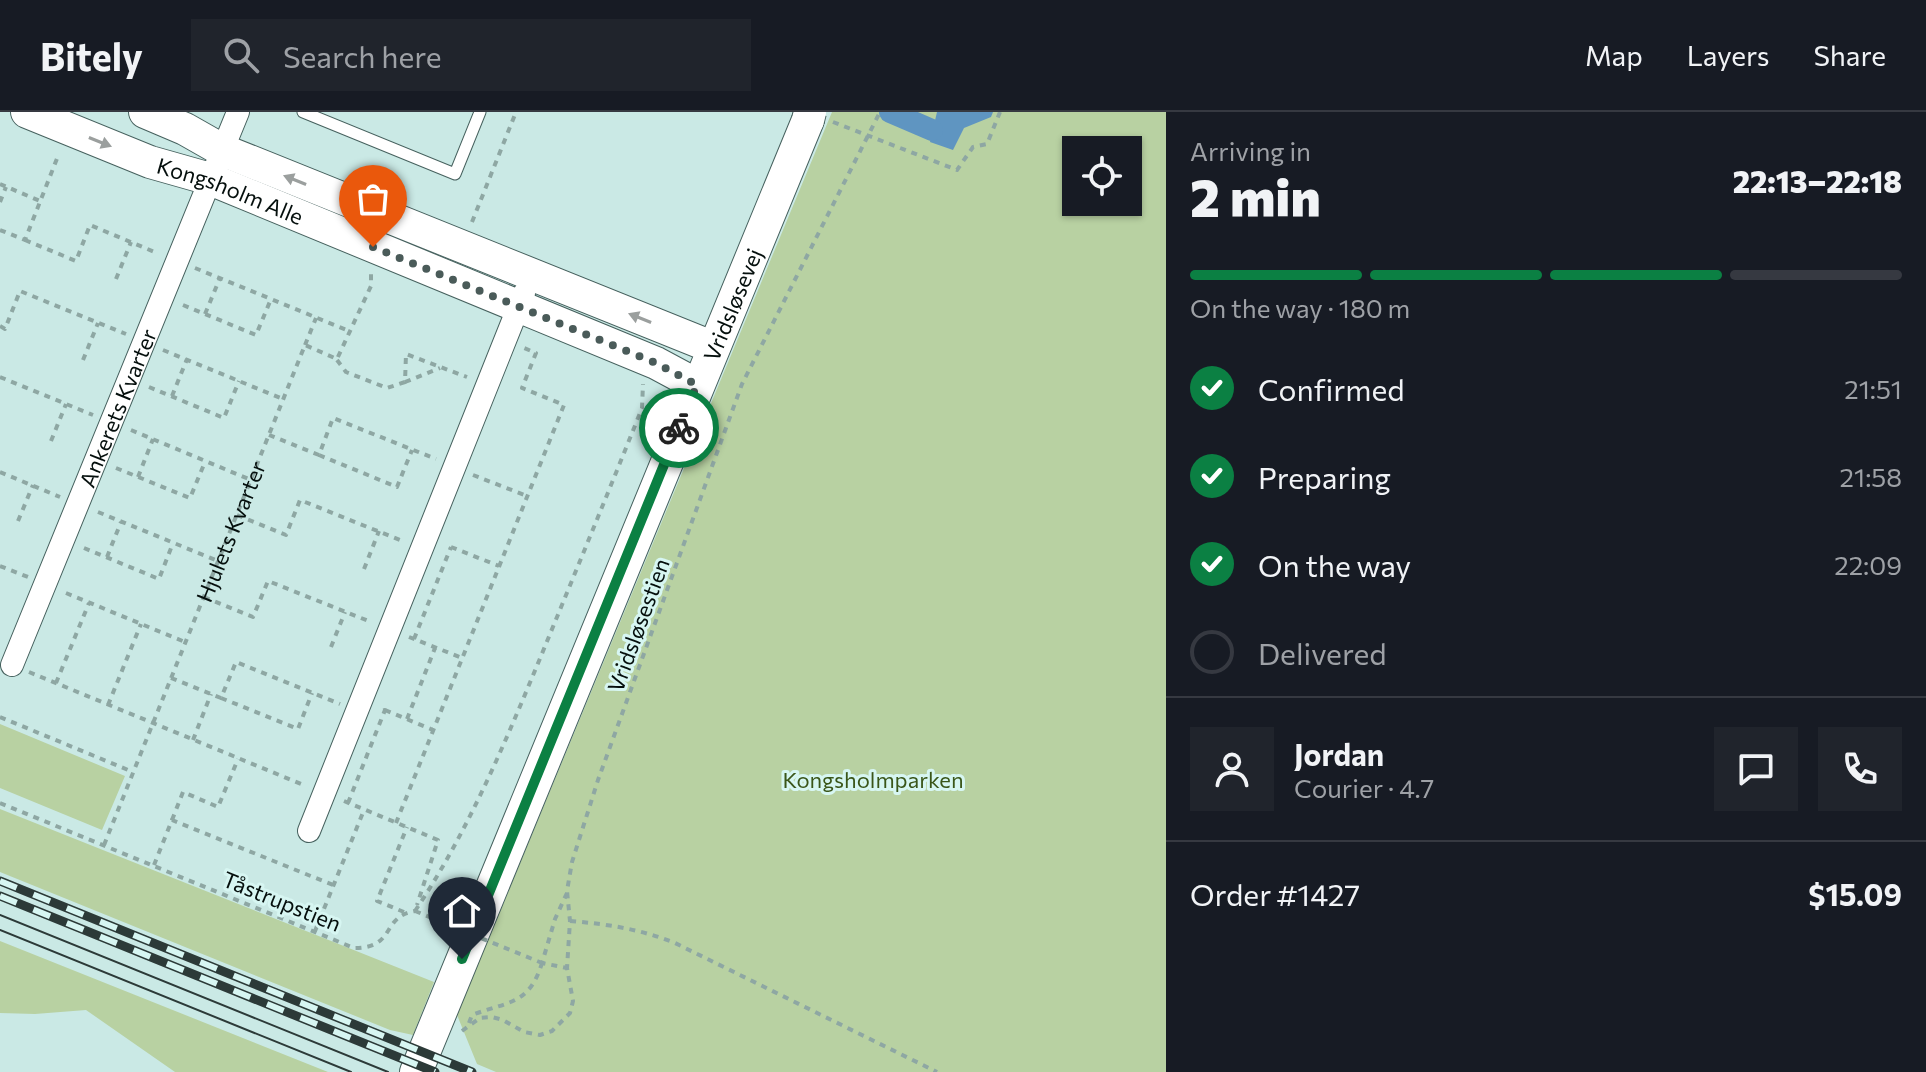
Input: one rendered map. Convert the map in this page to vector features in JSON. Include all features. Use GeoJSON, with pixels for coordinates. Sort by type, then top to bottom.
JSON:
{"type":"FeatureCollection","features":[{"type":"Feature","properties":{"kind":"street","name":"Kongsholm Alle"},"geometry":{"type":"LineString","coordinates":[[27,112],[150,162],[216,165],[531,275],[712,347]]}},
{"type":"Feature","properties":{"kind":"street","name":"Kongsholm Alle"},"geometry":{"type":"LineString","coordinates":[[145,112],[185,129],[216,165],[519,306],[656,363],[697,385]]}},
{"type":"Feature","properties":{"kind":"street","name":"Ankerets Kvarter"},"geometry":{"type":"LineString","coordinates":[[12,665],[238,112]]}},
{"type":"Feature","properties":{"kind":"street","name":"Vridsløsevej"},"geometry":{"type":"LineString","coordinates":[[416,1072],[712,347],[814,117]]}},
{"type":"Feature","properties":{"kind":"street"},"geometry":{"type":"LineString","coordinates":[[309,831],[531,275]]}},
{"type":"Feature","properties":{"kind":"lane"},"geometry":{"type":"LineString","coordinates":[[303,112],[455,174],[480,112]]}},
{"type":"Feature","properties":{"kind":"path"},"geometry":{"type":"LineString","coordinates":[[470,228],[516,112]]}},
{"type":"Feature","properties":{"kind":"path","name":"Vridsløsestien"},"geometry":{"type":"LineString","coordinates":[[468,1025],[480,1018],[492,1017],[524,1032],[540,1035],[562,1025],[570,1013],[573,1001],[567,968],[570,921],[567,892],[572,862],[598,780],[742,384],[880,112]]}},
{"type":"Feature","properties":{"kind":"path"},"geometry":{"type":"LineString","coordinates":[[814,117],[957,170],[973,147],[987,144],[1000,112]]}},
{"type":"Feature","properties":{"kind":"path"},"geometry":{"type":"LineString","coordinates":[[25,240],[58,156]]}},
{"type":"Feature","properties":{"kind":"path"},"geometry":{"type":"LineString","coordinates":[[0,184],[40,201]]}},
{"type":"Feature","properties":{"kind":"path"},"geometry":{"type":"LineString","coordinates":[[0,202],[6,187]]}},
{"type":"Feature","properties":{"kind":"path"},"geometry":{"type":"LineString","coordinates":[[0,230],[76,261],[90,225],[350,332]]}},
{"type":"Feature","properties":{"kind":"path"},"geometry":{"type":"LineString","coordinates":[[116,279],[131,242]]}},
{"type":"Feature","properties":{"kind":"path"},"geometry":{"type":"LineString","coordinates":[[337,359],[371,286],[372,265]]}},
{"type":"Feature","properties":{"kind":"path"},"geometry":{"type":"LineString","coordinates":[[205,314],[220,278]]}},
{"type":"Feature","properties":{"kind":"path"},"geometry":{"type":"LineString","coordinates":[[162,297],[256,335],[271,299]]}},
{"type":"Feature","properties":{"kind":"path","name":"Hjulets Kvarter"},"geometry":{"type":"LineString","coordinates":[[104,845],[316,318]]}},
{"type":"Feature","properties":{"kind":"path"},"geometry":{"type":"LineString","coordinates":[[83,360],[98,323]]}},
{"type":"Feature","properties":{"kind":"path"},"geometry":{"type":"LineString","coordinates":[[396,823],[564,405],[522,388],[536,353],[505,341]]}},
{"type":"Feature","properties":{"kind":"path"},"geometry":{"type":"LineString","coordinates":[[305,345],[337,359],[346,372],[387,388],[442,368]]}},
{"type":"Feature","properties":{"kind":"path"},"geometry":{"type":"LineString","coordinates":[[405,382],[406,354],[488,385]]}},
{"type":"Feature","properties":{"kind":"path"},"geometry":{"type":"LineString","coordinates":[[172,396],[187,359]]}},
{"type":"Feature","properties":{"kind":"path"},"geometry":{"type":"LineString","coordinates":[[415,911],[436,880],[483,789],[642,408],[643,384],[635,373]]}},
{"type":"Feature","properties":{"kind":"path"},"geometry":{"type":"LineString","coordinates":[[129,379],[224,418],[239,381]]}},
{"type":"Feature","properties":{"kind":"path"},"geometry":{"type":"LineString","coordinates":[[51,441],[66,404]]}},
{"type":"Feature","properties":{"kind":"path"},"geometry":{"type":"LineString","coordinates":[[319,455],[333,418],[527,496]]}},
{"type":"Feature","properties":{"kind":"path"},"geometry":{"type":"LineString","coordinates":[[269,435],[397,487],[412,450]]}},
{"type":"Feature","properties":{"kind":"path"},"geometry":{"type":"LineString","coordinates":[[138,477],[153,439]]}},
{"type":"Feature","properties":{"kind":"path"},"geometry":{"type":"LineString","coordinates":[[96,459],[190,498],[205,461]]}},
{"type":"Feature","properties":{"kind":"path"},"geometry":{"type":"LineString","coordinates":[[0,472],[218,561]]}},
{"type":"Feature","properties":{"kind":"path"},"geometry":{"type":"LineString","coordinates":[[18,521],[33,485]]}},
{"type":"Feature","properties":{"kind":"path"},"geometry":{"type":"LineString","coordinates":[[237,515],[286,535],[300,500],[379,531],[451,547],[499,566]]}},
{"type":"Feature","properties":{"kind":"path"},"geometry":{"type":"LineString","coordinates":[[107,557],[121,521]]}},
{"type":"Feature","properties":{"kind":"path"},"geometry":{"type":"LineString","coordinates":[[364,569],[379,531]]}},
{"type":"Feature","properties":{"kind":"path"},"geometry":{"type":"LineString","coordinates":[[63,539],[159,579],[173,543]]}},
{"type":"Feature","properties":{"kind":"path"},"geometry":{"type":"LineString","coordinates":[[414,639],[451,547]]}},
{"type":"Feature","properties":{"kind":"path"},"geometry":{"type":"LineString","coordinates":[[0,566],[185,642]]}},
{"type":"Feature","properties":{"kind":"path"},"geometry":{"type":"LineString","coordinates":[[204,597],[253,617],[268,581],[462,658]]}},
{"type":"Feature","properties":{"kind":"path"},"geometry":{"type":"LineString","coordinates":[[56,683],[89,603]]}},
{"type":"Feature","properties":{"kind":"path"},"geometry":{"type":"LineString","coordinates":[[331,647],[345,612]]}},
{"type":"Feature","properties":{"kind":"path"},"geometry":{"type":"LineString","coordinates":[[108,705],[141,624]]}},
{"type":"Feature","properties":{"kind":"path"},"geometry":{"type":"LineString","coordinates":[[407,719],[435,648]]}},
{"type":"Feature","properties":{"kind":"path"},"geometry":{"type":"LineString","coordinates":[[221,698],[236,662],[357,711]]}},
{"type":"Feature","properties":{"kind":"path"},"geometry":{"type":"LineString","coordinates":[[12,665],[438,840],[415,911]]}},
{"type":"Feature","properties":{"kind":"path"},"geometry":{"type":"LineString","coordinates":[[171,678],[298,729],[312,693]]}},
{"type":"Feature","properties":{"kind":"path"},"geometry":{"type":"LineString","coordinates":[[193,740],[211,694]]}},
{"type":"Feature","properties":{"kind":"path"},"geometry":{"type":"LineString","coordinates":[[385,710],[433,730]]}},
{"type":"Feature","properties":{"kind":"path"},"geometry":{"type":"LineString","coordinates":[[0,717],[133,772]]}},
{"type":"Feature","properties":{"kind":"path"},"geometry":{"type":"LineString","coordinates":[[154,865],[183,792],[218,807],[238,759]]}},
{"type":"Feature","properties":{"kind":"path","name":"Tåstrupstien"},"geometry":{"type":"LineString","coordinates":[[0,803],[354,948],[369,948],[385,937],[394,919],[406,913]]}},
{"type":"Feature","properties":{"kind":"path"},"geometry":{"type":"LineString","coordinates":[[315,931],[364,810]]}},
{"type":"Feature","properties":{"kind":"path"},"geometry":{"type":"LineString","coordinates":[[172,820],[333,885]]}},
{"type":"Feature","properties":{"kind":"path"},"geometry":{"type":"LineString","coordinates":[[407,827],[377,901],[406,913],[415,911],[542,963],[567,968]]}},
{"type":"Feature","properties":{"kind":"path"},"geometry":{"type":"LineString","coordinates":[[460,1034],[472,1015],[522,997],[535,985],[555,919],[567,892]]}},
{"type":"Feature","properties":{"kind":"path"},"geometry":{"type":"LineString","coordinates":[[570,921],[644,931],[675,943],[937,1072]]}},
{"type":"Feature","properties":{"kind":"green space","name":"Kongsholmparken"},"geometry":{"type":"Polygon","coordinates":[[[832,112],[1166,112],[1166,1072],[496,1072],[477,1064],[457,1015],[832,112]]]}},
{"type":"Feature","properties":{"kind":"green space"},"geometry":{"type":"Polygon","coordinates":[[[0,724],[125,776],[102,830],[0,788],[0,724]]]}},
{"type":"Feature","properties":{"kind":"green space"},"geometry":{"type":"Polygon","coordinates":[[[0,809],[434,982],[413,1035],[390,1030],[0,872],[0,809]]]}},
{"type":"Feature","properties":{"kind":"green space"},"geometry":{"type":"Polygon","coordinates":[[[0,941],[328,1072],[175,1072],[86,1010],[0,1013],[0,941]]]}},
{"type":"Feature","properties":{"kind":"water"},"geometry":{"type":"Polygon","coordinates":[[[937,112],[993,112],[991,117],[964,128],[953,150],[930,142],[937,112]]]}},
{"type":"Feature","properties":{"kind":"waterway"},"geometry":{"type":"LineString","coordinates":[[890,112],[932,130]]}},
{"type":"Feature","properties":{"kind":"tram line"},"geometry":{"type":"LineString","coordinates":[[0,915],[388,1072]]}},
{"type":"Feature","properties":{"kind":"tram line"},"geometry":{"type":"LineString","coordinates":[[0,930],[351,1072]]}},
{"type":"Feature","properties":{"kind":"railway"},"geometry":{"type":"LineString","coordinates":[[0,881],[472,1072]]}},
{"type":"Feature","properties":{"kind":"railway"},"geometry":{"type":"LineString","coordinates":[[0,896],[435,1072]]}},
{"type":"Feature","properties":{"kind":"way so far"},"geometry":{"type":"LineString","coordinates":[[373,247],[656,363],[697,385],[679,428]]}},
{"type":"Feature","properties":{"kind":"route"},"geometry":{"type":"LineString","coordinates":[[462,959],[679,428]]}}]}
